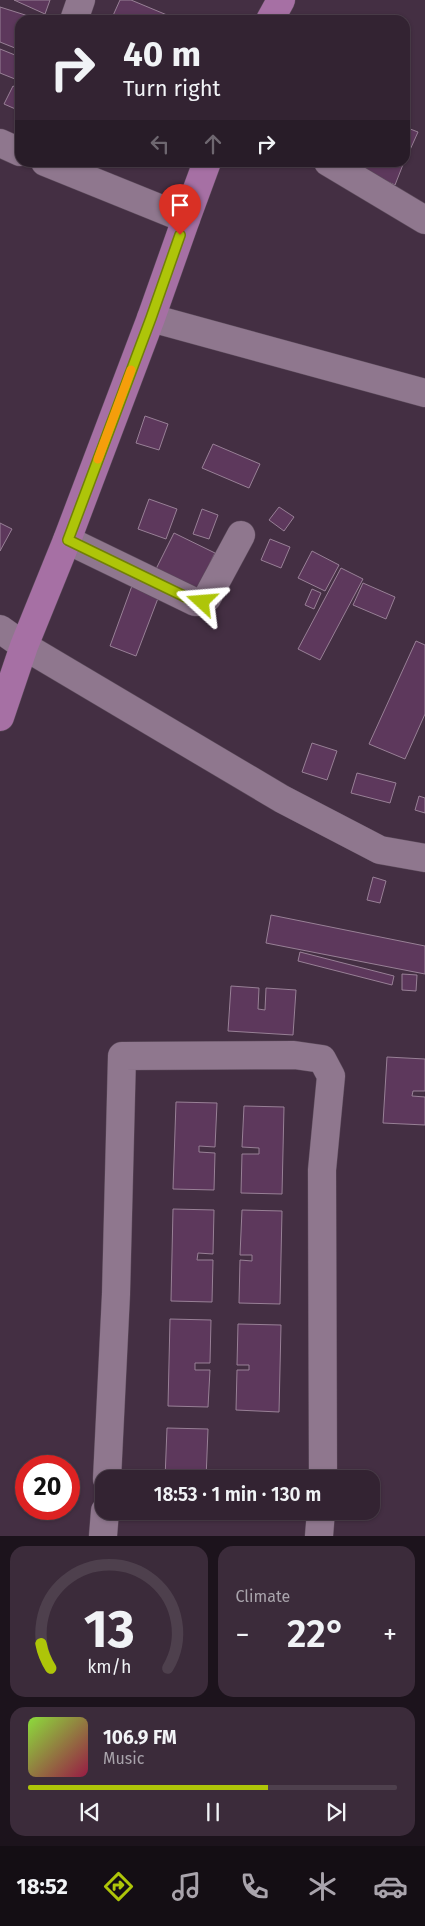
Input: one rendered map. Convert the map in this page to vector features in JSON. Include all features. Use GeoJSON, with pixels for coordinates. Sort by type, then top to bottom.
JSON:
{"type":"FeatureCollection","features":[{"type":"Feature","properties":{"kind":"main road"},"geometry":{"type":"LineString","coordinates":[[273,15],[281,0]]}},
{"type":"Feature","properties":{"kind":"main road"},"geometry":{"type":"LineString","coordinates":[[0,717],[24,646],[68,540],[205,167]]}},
{"type":"Feature","properties":{"kind":"street"},"geometry":{"type":"LineString","coordinates":[[76,15],[81,0]]}},
{"type":"Feature","properties":{"kind":"street"},"geometry":{"type":"LineString","coordinates":[[0,143],[15,150]]}},
{"type":"Feature","properties":{"kind":"street"},"geometry":{"type":"LineString","coordinates":[[58,167],[186,218]]}},
{"type":"Feature","properties":{"kind":"street"},"geometry":{"type":"LineString","coordinates":[[336,167],[425,220]]}},
{"type":"Feature","properties":{"kind":"street"},"geometry":{"type":"LineString","coordinates":[[151,318],[425,393]]}},
{"type":"Feature","properties":{"kind":"street"},"geometry":{"type":"LineString","coordinates":[[68,540],[196,602],[202,602],[207,598],[240,535]]}},
{"type":"Feature","properties":{"kind":"street"},"geometry":{"type":"LineString","coordinates":[[0,629],[24,646],[282,799],[380,850],[425,858]]}},
{"type":"Feature","properties":{"kind":"street"},"geometry":{"type":"LineString","coordinates":[[107,1470],[116,1294],[122,1056],[294,1055],[322,1059],[331,1076],[322,1170],[323,1470]]}},
{"type":"Feature","properties":{"kind":"street"},"geometry":{"type":"LineString","coordinates":[[103,1536],[104,1520]]}},
{"type":"Feature","properties":{"kind":"street"},"geometry":{"type":"LineString","coordinates":[[319,1536],[320,1520]]}},
{"type":"Feature","properties":{"kind":"building"},"geometry":{"type":"Polygon","coordinates":[[[14,0],[50,0],[45,14],[14,0]]]}},
{"type":"Feature","properties":{"kind":"building"},"geometry":{"type":"Polygon","coordinates":[[[120,0],[131,0],[167,15],[113,15],[120,0]]]}},
{"type":"Feature","properties":{"kind":"building"},"geometry":{"type":"Polygon","coordinates":[[[0,7],[25,15],[15,15],[15,48],[0,42],[0,7]]]}},
{"type":"Feature","properties":{"kind":"building"},"geometry":{"type":"Polygon","coordinates":[[[0,49],[15,55],[15,79],[0,73],[0,49]]]}},
{"type":"Feature","properties":{"kind":"building"},"geometry":{"type":"Polygon","coordinates":[[[13,86],[15,87],[15,109],[4,104],[13,86]]]}},
{"type":"Feature","properties":{"kind":"building"},"geometry":{"type":"Polygon","coordinates":[[[410,129],[418,132],[410,150],[410,129]]]}},
{"type":"Feature","properties":{"kind":"building"},"geometry":{"type":"Polygon","coordinates":[[[354,167],[402,167],[395,185],[354,167]]]}},
{"type":"Feature","properties":{"kind":"building"},"geometry":{"type":"Polygon","coordinates":[[[145,416],[168,424],[159,450],[136,443],[145,416]]]}},
{"type":"Feature","properties":{"kind":"building"},"geometry":{"type":"Polygon","coordinates":[[[213,444],[260,464],[249,488],[202,468],[213,444]]]}},
{"type":"Feature","properties":{"kind":"building"},"geometry":{"type":"Polygon","coordinates":[[[149,499],[177,509],[166,539],[138,529],[149,499]]]}},
{"type":"Feature","properties":{"kind":"building"},"geometry":{"type":"Polygon","coordinates":[[[279,507],[294,517],[284,531],[269,520],[279,507]]]}},
{"type":"Feature","properties":{"kind":"building"},"geometry":{"type":"Polygon","coordinates":[[[202,509],[218,515],[209,539],[193,534],[202,509]]]}},
{"type":"Feature","properties":{"kind":"building"},"geometry":{"type":"Polygon","coordinates":[[[0,523],[12,529],[0,551],[0,523]]]}},
{"type":"Feature","properties":{"kind":"building"},"geometry":{"type":"Polygon","coordinates":[[[174,533],[215,553],[197,590],[156,569],[174,533]]]}},
{"type":"Feature","properties":{"kind":"building"},"geometry":{"type":"Polygon","coordinates":[[[270,539],[290,547],[281,568],[261,560],[270,539]]]}},
{"type":"Feature","properties":{"kind":"building"},"geometry":{"type":"Polygon","coordinates":[[[312,551],[339,565],[325,591],[298,578],[312,551]]]}},
{"type":"Feature","properties":{"kind":"building"},"geometry":{"type":"Polygon","coordinates":[[[341,568],[363,579],[320,660],[298,649],[341,568]]]}},
{"type":"Feature","properties":{"kind":"building"},"geometry":{"type":"Polygon","coordinates":[[[133,583],[160,593],[136,656],[110,646],[133,583]]]}},
{"type":"Feature","properties":{"kind":"building"},"geometry":{"type":"Polygon","coordinates":[[[363,583],[395,597],[386,619],[353,605],[363,583]]]}},
{"type":"Feature","properties":{"kind":"building"},"geometry":{"type":"Polygon","coordinates":[[[312,589],[321,593],[314,609],[305,605],[312,589]]]}},
{"type":"Feature","properties":{"kind":"building"},"geometry":{"type":"Polygon","coordinates":[[[416,641],[425,645],[425,714],[405,759],[369,744],[416,641]]]}},
{"type":"Feature","properties":{"kind":"building"},"geometry":{"type":"Polygon","coordinates":[[[312,743],[337,751],[327,780],[302,772],[312,743]]]}},
{"type":"Feature","properties":{"kind":"building"},"geometry":{"type":"Polygon","coordinates":[[[357,773],[396,783],[390,803],[351,793],[357,773]]]}},
{"type":"Feature","properties":{"kind":"building"},"geometry":{"type":"Polygon","coordinates":[[[419,796],[425,798],[425,813],[415,810],[419,796]]]}},
{"type":"Feature","properties":{"kind":"building"},"geometry":{"type":"Polygon","coordinates":[[[373,877],[386,881],[380,903],[367,900],[373,877]]]}},
{"type":"Feature","properties":{"kind":"building"},"geometry":{"type":"Polygon","coordinates":[[[271,915],[425,946],[425,974],[266,943],[271,915]]]}},
{"type":"Feature","properties":{"kind":"building"},"geometry":{"type":"Polygon","coordinates":[[[300,952],[394,976],[392,985],[298,961],[300,952]]]}},
{"type":"Feature","properties":{"kind":"building"},"geometry":{"type":"Polygon","coordinates":[[[402,974],[417,975],[416,991],[402,990],[402,974]]]}},
{"type":"Feature","properties":{"kind":"building"},"geometry":{"type":"Polygon","coordinates":[[[231,986],[259,988],[258,1009],[265,1010],[266,988],[296,990],[293,1035],[228,1031],[231,986]]]}},
{"type":"Feature","properties":{"kind":"building"},"geometry":{"type":"Polygon","coordinates":[[[387,1057],[425,1059],[425,1091],[413,1091],[412,1096],[425,1097],[425,1125],[383,1123],[387,1057]]]}},
{"type":"Feature","properties":{"kind":"building"},"geometry":{"type":"Polygon","coordinates":[[[176,1102],[217,1103],[215,1147],[199,1146],[199,1152],[215,1153],[214,1190],[173,1189],[176,1102]]]}},
{"type":"Feature","properties":{"kind":"building"},"geometry":{"type":"Polygon","coordinates":[[[244,1106],[284,1107],[282,1194],[241,1193],[242,1154],[259,1154],[259,1148],[242,1147],[244,1106]]]}},
{"type":"Feature","properties":{"kind":"building"},"geometry":{"type":"Polygon","coordinates":[[[173,1209],[214,1210],[213,1254],[198,1253],[197,1260],[213,1260],[212,1302],[171,1301],[173,1209]]]}},
{"type":"Feature","properties":{"kind":"building"},"geometry":{"type":"Polygon","coordinates":[[[242,1210],[282,1211],[280,1304],[239,1303],[240,1260],[252,1261],[252,1255],[240,1255],[242,1210]]]}},
{"type":"Feature","properties":{"kind":"building"},"geometry":{"type":"Polygon","coordinates":[[[170,1319],[211,1320],[210,1363],[195,1363],[195,1370],[210,1370],[208,1407],[168,1406],[170,1319]]]}},
{"type":"Feature","properties":{"kind":"building"},"geometry":{"type":"Polygon","coordinates":[[[238,1324],[281,1325],[279,1412],[236,1410],[237,1370],[249,1370],[249,1365],[237,1365],[238,1324]]]}},
{"type":"Feature","properties":{"kind":"building"},"geometry":{"type":"Polygon","coordinates":[[[167,1428],[208,1429],[206,1470],[165,1470],[167,1428]]]}},
{"type":"Feature","properties":{"kind":"slow traffic"},"geometry":{"type":"LineString","coordinates":[[98,459],[131,370]]}},
{"type":"Feature","properties":{"kind":"route"},"geometry":{"type":"LineString","coordinates":[[180,235],[68,540],[196,602],[202,602]]}}]}
